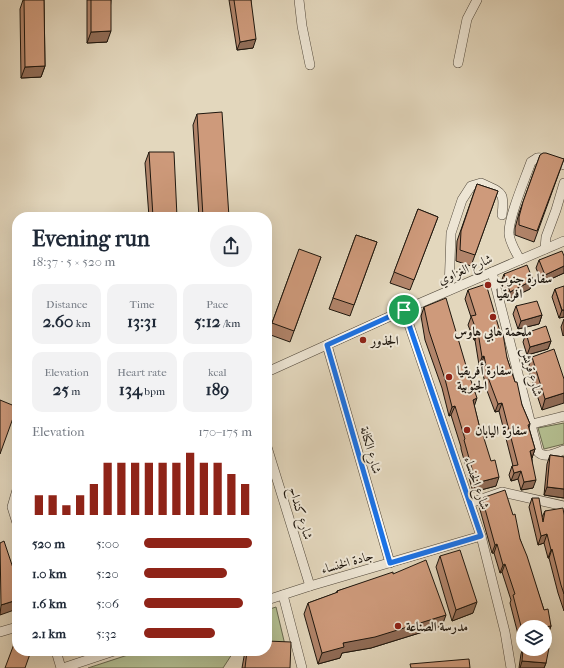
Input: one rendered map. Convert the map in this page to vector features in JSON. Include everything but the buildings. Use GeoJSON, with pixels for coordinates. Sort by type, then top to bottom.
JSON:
{"type":"FeatureCollection","features":[{"type":"Feature","properties":{"kind":"street"},"geometry":{"type":"LineString","coordinates":[[300,0],[302,26],[310,65]]}},
{"type":"Feature","properties":{"kind":"street"},"geometry":{"type":"LineString","coordinates":[[458,63],[467,19],[478,0]]}},
{"type":"Feature","properties":{"kind":"street"},"geometry":{"type":"LineString","coordinates":[[520,260],[510,239],[509,233],[511,218],[531,162],[536,158],[564,165]]}},
{"type":"Feature","properties":{"kind":"street"},"geometry":{"type":"LineString","coordinates":[[449,290],[451,233],[462,200],[471,186],[481,183],[499,192],[503,196],[504,200],[502,215]]}},
{"type":"Feature","properties":{"kind":"street"},"geometry":{"type":"LineString","coordinates":[[545,249],[546,237],[564,183]]}},
{"type":"Feature","properties":{"kind":"street","name":"شارع الغزاوي"},"geometry":{"type":"LineString","coordinates":[[272,370],[449,290],[564,241]]}},
{"type":"Feature","properties":{"kind":"street","name":"شارع قريش"},"geometry":{"type":"LineString","coordinates":[[492,272],[538,452],[545,456],[564,450]]}},
{"type":"Feature","properties":{"kind":"street","name":"شارع الخنساء"},"geometry":{"type":"LineString","coordinates":[[404,310],[481,536],[505,632],[511,668]]}},
{"type":"Feature","properties":{"kind":"street","name":"شارع الكنانة"},"geometry":{"type":"LineString","coordinates":[[327,345],[390,563]]}},
{"type":"Feature","properties":{"kind":"street"},"geometry":{"type":"LineString","coordinates":[[532,424],[564,416]]}},
{"type":"Feature","properties":{"kind":"street","name":"شارع كنداح"},"geometry":{"type":"LineString","coordinates":[[272,463],[310,586]]}},
{"type":"Feature","properties":{"kind":"street"},"geometry":{"type":"LineString","coordinates":[[470,504],[502,492],[564,506]]}},
{"type":"Feature","properties":{"kind":"street","name":"جادة الخنساء"},"geometry":{"type":"LineString","coordinates":[[272,599],[481,536]]}},
{"type":"Feature","properties":{"kind":"street"},"geometry":{"type":"LineString","coordinates":[[284,595],[302,668]]}},
{"type":"Feature","properties":{"kind":"street"},"geometry":{"type":"LineString","coordinates":[[0,632],[12,628]]}},
{"type":"Feature","properties":{"kind":"street"},"geometry":{"type":"LineString","coordinates":[[58,656],[62,668],[99,656]]}},
{"type":"Feature","properties":{"kind":"green space"},"geometry":{"type":"Polygon","coordinates":[[[564,423],[564,444],[544,449],[538,428],[564,423]]]}},
{"type":"Feature","properties":{"kind":"green space"},"geometry":{"type":"Polygon","coordinates":[[[276,607],[285,645],[272,644],[272,608],[276,607]]]}},
{"type":"Feature","properties":{"kind":"green space"},"geometry":{"type":"Polygon","coordinates":[[[125,656],[231,656],[223,668],[88,668],[125,656]]]}},
{"type":"Feature","properties":{"kind":"place","name":"سفارة جنوب افريقيا"},"geometry":{"type":"Point","coordinates":[488,285]}},
{"type":"Feature","properties":{"kind":"place","name":"ملحمة هابي هاوس"},"geometry":{"type":"Point","coordinates":[493,317]}},
{"type":"Feature","properties":{"kind":"place","name":"الجذور"},"geometry":{"type":"Point","coordinates":[363,340]}},
{"type":"Feature","properties":{"kind":"place","name":"سفارة أفريقيا الجنوبية"},"geometry":{"type":"Point","coordinates":[449,377]}},
{"type":"Feature","properties":{"kind":"place","name":"سفارة اليابان"},"geometry":{"type":"Point","coordinates":[467,430]}},
{"type":"Feature","properties":{"kind":"place","name":"مدرسة الصناعة"},"geometry":{"type":"Point","coordinates":[398,626]}},
{"type":"Feature","properties":{"kind":"route"},"geometry":{"type":"LineString","coordinates":[[404,310],[481,536],[390,563],[327,345],[404,310]]}}]}
